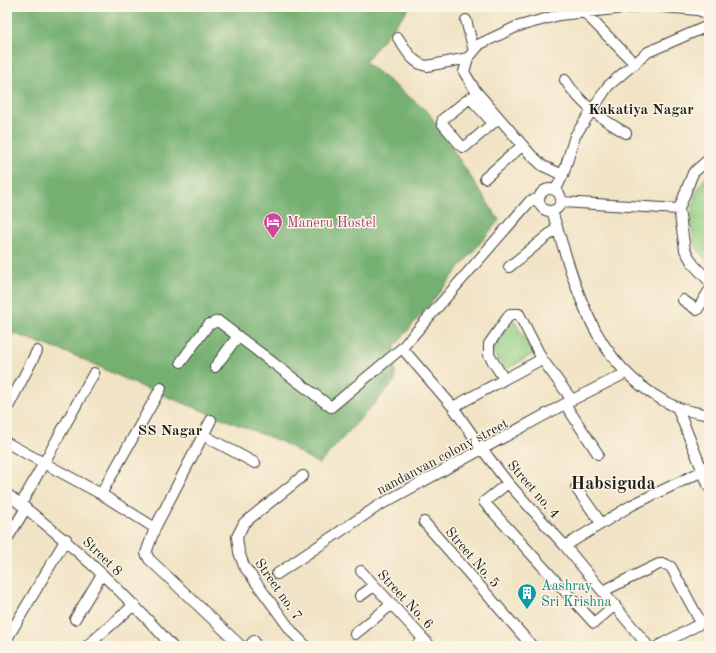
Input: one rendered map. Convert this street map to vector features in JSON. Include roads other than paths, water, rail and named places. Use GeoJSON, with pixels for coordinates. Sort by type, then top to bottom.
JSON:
{"type":"FeatureCollection","features":[{"type":"Feature","properties":{"kind":"street"},"geometry":{"type":"LineString","coordinates":[[496,121],[464,72],[471,54],[480,44],[516,27],[559,15],[634,7]]}},
{"type":"Feature","properties":{"kind":"street"},"geometry":{"type":"LineString","coordinates":[[664,7],[698,10],[709,14]]}},
{"type":"Feature","properties":{"kind":"street"},"geometry":{"type":"LineString","coordinates":[[584,12],[635,64]]}},
{"type":"Feature","properties":{"kind":"street"},"geometry":{"type":"LineString","coordinates":[[466,20],[471,54]]}},
{"type":"Feature","properties":{"kind":"street"},"geometry":{"type":"LineString","coordinates":[[556,189],[563,175],[575,136],[608,86],[648,52],[703,28],[709,27]]}},
{"type":"Feature","properties":{"kind":"street"},"geometry":{"type":"LineString","coordinates":[[398,38],[414,61],[420,65],[427,66],[471,54]]}},
{"type":"Feature","properties":{"kind":"street"},"geometry":{"type":"LineString","coordinates":[[565,80],[574,93],[592,111],[626,133]]}},
{"type":"Feature","properties":{"kind":"street"},"geometry":{"type":"LineString","coordinates":[[496,121],[462,147],[442,123],[443,119],[470,98],[496,121],[543,166],[563,175]]}},
{"type":"Feature","properties":{"kind":"street"},"geometry":{"type":"LineString","coordinates":[[485,178],[522,146]]}},
{"type":"Feature","properties":{"kind":"street"},"geometry":{"type":"LineString","coordinates":[[709,160],[693,173],[679,209],[685,250],[693,264],[709,281]]}},
{"type":"Feature","properties":{"kind":"street"},"geometry":{"type":"LineString","coordinates":[[181,362],[208,325],[214,322],[222,323],[331,407],[402,348],[530,201],[539,199],[545,190],[556,189]]}},
{"type":"Feature","properties":{"kind":"street"},"geometry":{"type":"LineString","coordinates":[[556,189],[562,202]]}},
{"type":"Feature","properties":{"kind":"street"},"geometry":{"type":"LineString","coordinates":[[539,199],[542,207],[552,211],[560,207],[562,202]]}},
{"type":"Feature","properties":{"kind":"street"},"geometry":{"type":"LineString","coordinates":[[562,202],[679,209]]}},
{"type":"Feature","properties":{"kind":"street"},"geometry":{"type":"LineString","coordinates":[[552,211],[583,308],[608,352],[626,373],[647,390],[677,407],[709,415]]}},
{"type":"Feature","properties":{"kind":"street"},"geometry":{"type":"LineString","coordinates":[[509,267],[557,228]]}},
{"type":"Feature","properties":{"kind":"street"},"geometry":{"type":"LineString","coordinates":[[683,300],[697,310],[709,291]]}},
{"type":"Feature","properties":{"kind":"street"},"geometry":{"type":"LineString","coordinates":[[504,379],[490,355],[489,344],[510,314],[519,314],[542,359],[569,402],[598,454]]}},
{"type":"Feature","properties":{"kind":"street"},"geometry":{"type":"LineString","coordinates":[[215,366],[238,336]]}},
{"type":"Feature","properties":{"kind":"street","name":"Street no. 4"},"geometry":{"type":"LineString","coordinates":[[402,348],[453,407],[508,483],[565,546],[648,646]]}},
{"type":"Feature","properties":{"kind":"street"},"geometry":{"type":"LineString","coordinates":[[7,410],[37,351]]}},
{"type":"Feature","properties":{"kind":"street"},"geometry":{"type":"LineString","coordinates":[[453,407],[542,359]]}},
{"type":"Feature","properties":{"kind":"street"},"geometry":{"type":"LineString","coordinates":[[7,539],[44,462],[94,373]]}},
{"type":"Feature","properties":{"kind":"street","name":"nandanvan colony street"},"geometry":{"type":"LineString","coordinates":[[277,574],[378,506],[569,402],[626,373]]}},
{"type":"Feature","properties":{"kind":"street"},"geometry":{"type":"LineString","coordinates":[[101,494],[160,388]]}},
{"type":"Feature","properties":{"kind":"street"},"geometry":{"type":"LineString","coordinates":[[677,407],[705,470],[709,487]]}},
{"type":"Feature","properties":{"kind":"street"},"geometry":{"type":"LineString","coordinates":[[211,420],[155,528],[146,553],[147,556],[241,646]]}},
{"type":"Feature","properties":{"kind":"street"},"geometry":{"type":"LineString","coordinates":[[203,435],[255,463]]}},
{"type":"Feature","properties":{"kind":"street"},"geometry":{"type":"LineString","coordinates":[[7,443],[101,494],[155,528]]}},
{"type":"Feature","properties":{"kind":"street"},"geometry":{"type":"LineString","coordinates":[[565,546],[600,523],[705,470]]}},
{"type":"Feature","properties":{"kind":"street","name":"Street no. 7"},"geometry":{"type":"LineString","coordinates":[[302,476],[244,522],[237,537],[239,552],[244,566],[293,633],[306,646]]}},
{"type":"Feature","properties":{"kind":"street"},"geometry":{"type":"LineString","coordinates":[[508,483],[484,502],[594,623],[615,606]]}},
{"type":"Feature","properties":{"kind":"street"},"geometry":{"type":"LineString","coordinates":[[576,488],[600,523]]}},
{"type":"Feature","properties":{"kind":"street","name":"Street 8"},"geometry":{"type":"LineString","coordinates":[[7,494],[66,540],[134,605],[172,646]]}},
{"type":"Feature","properties":{"kind":"street","name":"Street No. 5"},"geometry":{"type":"LineString","coordinates":[[424,522],[532,646]]}},
{"type":"Feature","properties":{"kind":"street"},"geometry":{"type":"LineString","coordinates":[[8,637],[66,540]]}},
{"type":"Feature","properties":{"kind":"street"},"geometry":{"type":"LineString","coordinates":[[603,591],[659,564],[665,564],[671,567],[705,621],[658,646]]}},
{"type":"Feature","properties":{"kind":"street","name":"Street No. 6"},"geometry":{"type":"LineString","coordinates":[[361,571],[392,604],[424,644]]}},
{"type":"Feature","properties":{"kind":"street"},"geometry":{"type":"LineString","coordinates":[[75,619],[102,574]]}},
{"type":"Feature","properties":{"kind":"street"},"geometry":{"type":"LineString","coordinates":[[360,596],[374,586]]}},
{"type":"Feature","properties":{"kind":"street"},"geometry":{"type":"LineString","coordinates":[[355,634],[392,604]]}},
{"type":"Feature","properties":{"kind":"street"},"geometry":{"type":"LineString","coordinates":[[87,646],[134,605]]}},
{"type":"Feature","properties":{"kind":"place","name":"Maneru Hostel"},"geometry":{"type":"Point","coordinates":[273,239]}},
{"type":"Feature","properties":{"kind":"place","name":"Aashray Sri Krishna"},"geometry":{"type":"Point","coordinates":[527,610]}},
{"type":"Feature","properties":{"kind":"district","name":"Kakatiya Nagar"},"geometry":{"type":"Point","coordinates":[641,109]}},
{"type":"Feature","properties":{"kind":"district","name":"SS Nagar"},"geometry":{"type":"Point","coordinates":[170,430]}},
{"type":"Feature","properties":{"kind":"district","name":"Habsiguda"},"geometry":{"type":"Point","coordinates":[613,483]}}]}
